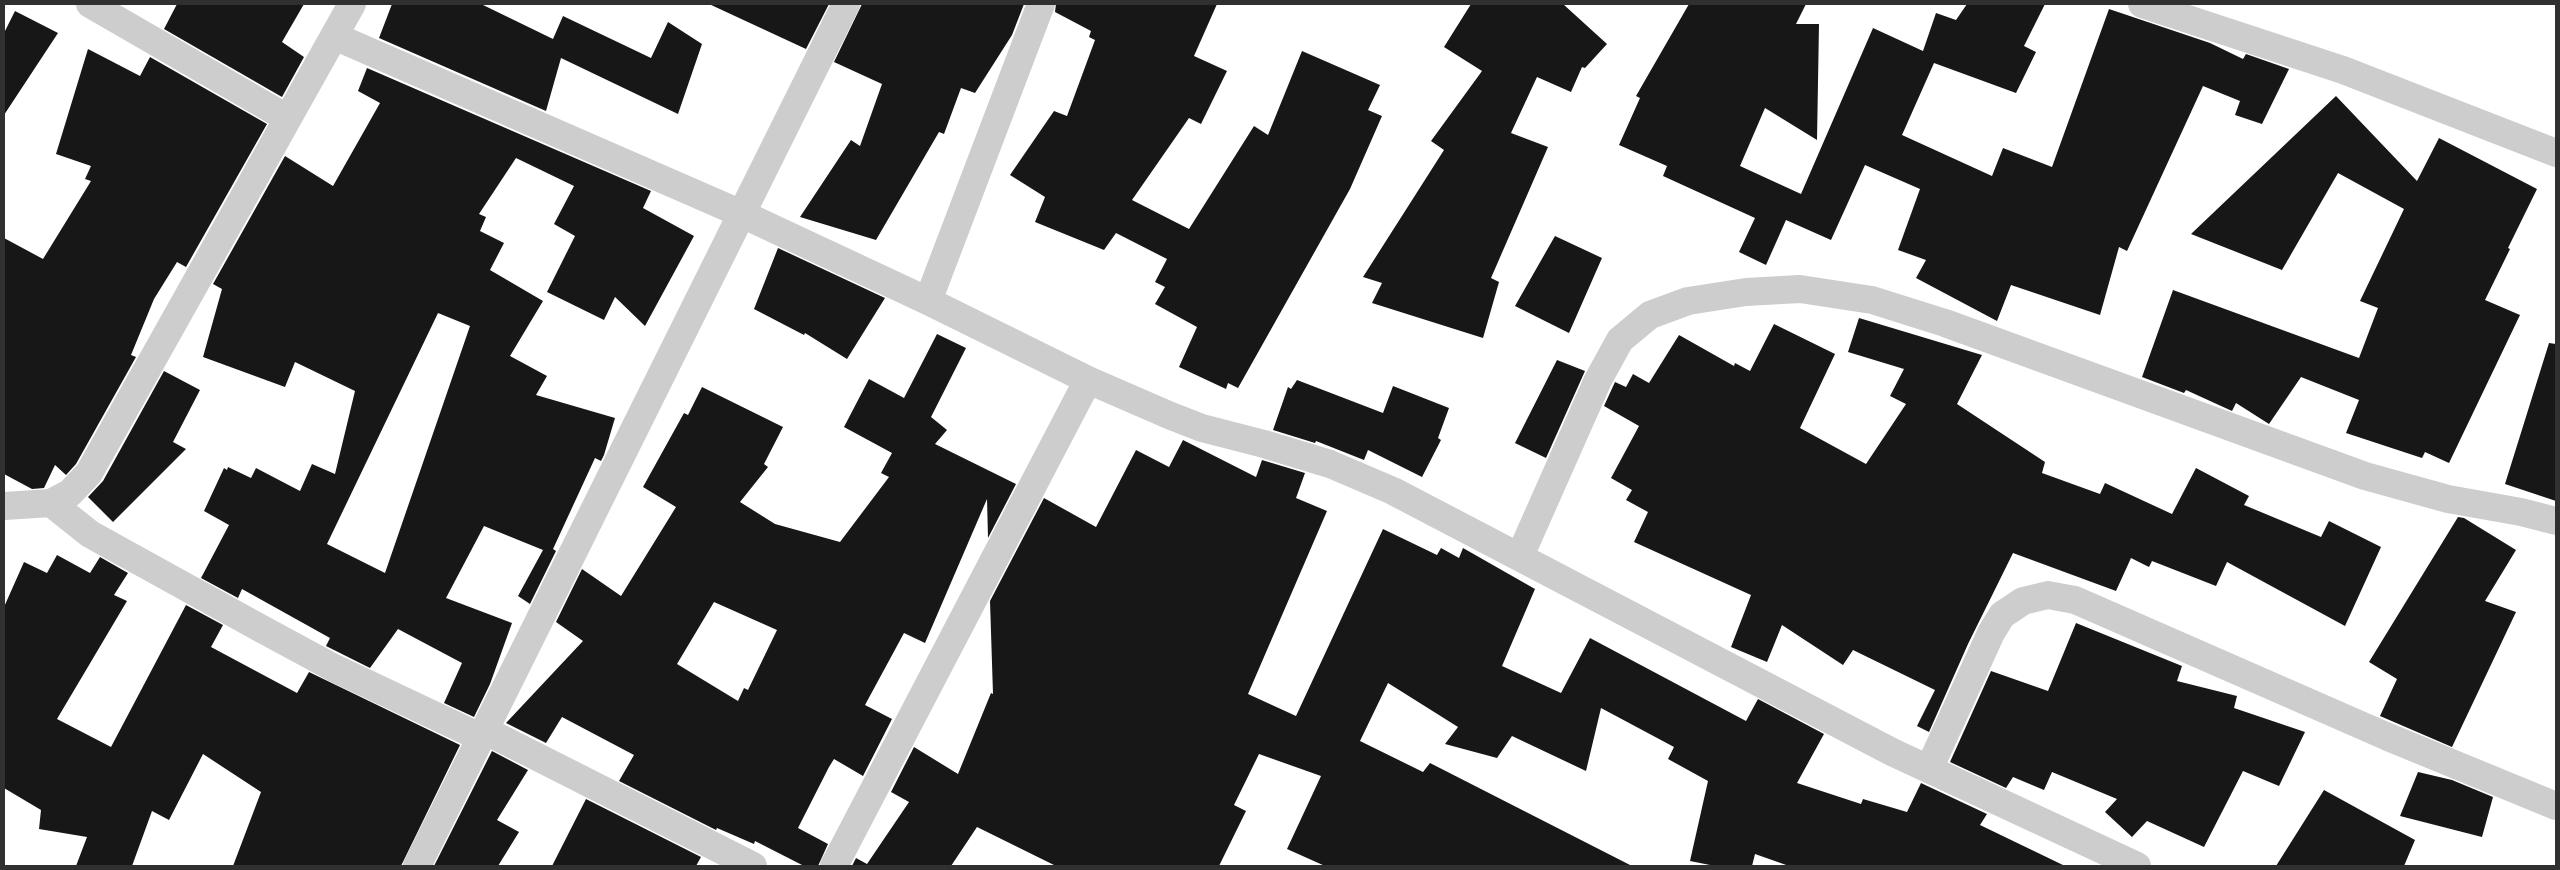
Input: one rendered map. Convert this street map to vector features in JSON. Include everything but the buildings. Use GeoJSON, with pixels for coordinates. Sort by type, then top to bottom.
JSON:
{"type":"FeatureCollection","features":[{"type":"Feature","properties":{"kind":"street"},"geometry":{"type":"LineString","coordinates":[[90,4],[287,118]]}},
{"type":"Feature","properties":{"kind":"street"},"geometry":{"type":"LineString","coordinates":[[4,506],[52,503],[70,493],[89,473],[352,4]]}},
{"type":"Feature","properties":{"kind":"street"},"geometry":{"type":"LineString","coordinates":[[417,866],[846,4]]}},
{"type":"Feature","properties":{"kind":"street"},"geometry":{"type":"LineString","coordinates":[[928,301],[1041,4]]}},
{"type":"Feature","properties":{"kind":"street"},"geometry":{"type":"LineString","coordinates":[[2142,4],[2343,70],[2556,153]]}},
{"type":"Feature","properties":{"kind":"street"},"geometry":{"type":"LineString","coordinates":[[334,36],[742,214],[928,301],[1088,380],[1202,428],[1330,464],[1393,491],[1892,752],[2137,866]]}},
{"type":"Feature","properties":{"kind":"street"},"geometry":{"type":"LineString","coordinates":[[1520,556],[1598,380],[1620,340],[1650,315],[1688,301],[1746,292],[1800,289],[1872,300],[1945,323],[2365,476],[2448,499],[2521,512],[2556,521]]}},
{"type":"Feature","properties":{"kind":"street"},"geometry":{"type":"LineString","coordinates":[[834,866],[1088,380]]}},
{"type":"Feature","properties":{"kind":"street"},"geometry":{"type":"LineString","coordinates":[[52,503],[90,534],[334,668],[484,734],[754,866]]}},
{"type":"Feature","properties":{"kind":"street"},"geometry":{"type":"LineString","coordinates":[[1929,768],[1991,633],[2002,616],[2023,601],[2048,595],[2075,600],[2388,737],[2556,806]]}}]}
